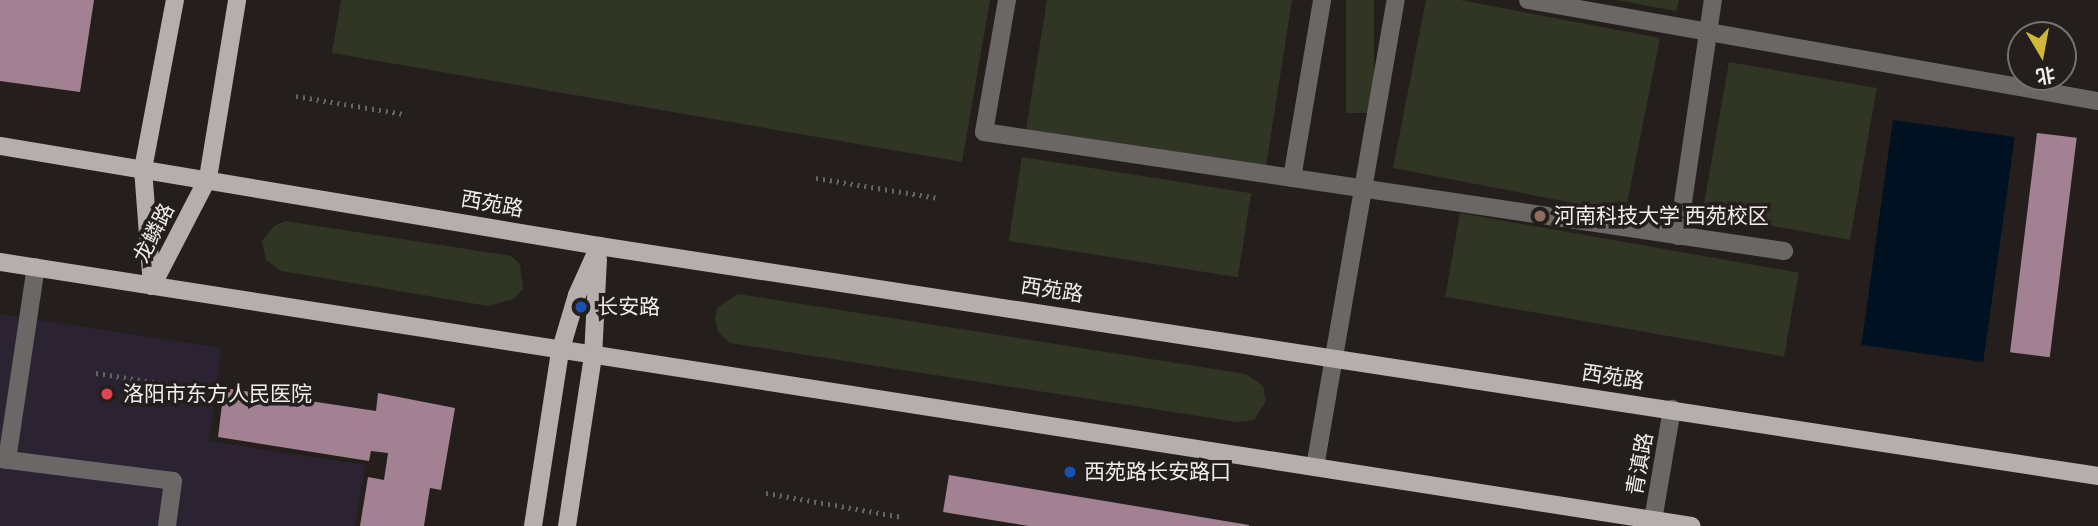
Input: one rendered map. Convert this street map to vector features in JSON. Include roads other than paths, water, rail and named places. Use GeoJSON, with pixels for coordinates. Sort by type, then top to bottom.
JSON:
{"type":"FeatureCollection","features":[{"type":"Feature","properties":{"kind":"main road","name":"龙鳞路"},"geometry":{"type":"LineString","coordinates":[[152,286],[142,169],[175,0]]}},
{"type":"Feature","properties":{"kind":"main road","name":"龙鳞路"},"geometry":{"type":"LineString","coordinates":[[152,286],[208,178],[237,0]]}},
{"type":"Feature","properties":{"kind":"main road","name":"西苑路"},"geometry":{"type":"LineString","coordinates":[[0,146],[208,178],[599,246],[1335,356],[2098,476]]}},
{"type":"Feature","properties":{"kind":"main road"},"geometry":{"type":"LineString","coordinates":[[533,526],[560,352],[577,295],[599,246]]}},
{"type":"Feature","properties":{"kind":"main road"},"geometry":{"type":"LineString","coordinates":[[566,526],[593,356],[599,246]]}},
{"type":"Feature","properties":{"kind":"main road"},"geometry":{"type":"LineString","coordinates":[[0,262],[560,352],[1315,467],[1653,523],[1692,526]]}},
{"type":"Feature","properties":{"kind":"street"},"geometry":{"type":"LineString","coordinates":[[1007,0],[984,132],[1784,251]]}},
{"type":"Feature","properties":{"kind":"street"},"geometry":{"type":"LineString","coordinates":[[1292,178],[1322,0]]}},
{"type":"Feature","properties":{"kind":"street"},"geometry":{"type":"LineString","coordinates":[[1315,467],[1396,0]]}},
{"type":"Feature","properties":{"kind":"street"},"geometry":{"type":"LineString","coordinates":[[1528,0],[2098,101]]}},
{"type":"Feature","properties":{"kind":"street"},"geometry":{"type":"LineString","coordinates":[[1678,236],[1713,0]]}},
{"type":"Feature","properties":{"kind":"street"},"geometry":{"type":"LineString","coordinates":[[36,267],[4,460],[173,481],[167,526]]}},
{"type":"Feature","properties":{"kind":"street","name":"青滇路"},"geometry":{"type":"LineString","coordinates":[[1653,523],[1672,409]]}},
{"type":"Feature","properties":{"kind":"water"},"geometry":{"type":"Polygon","coordinates":[[[1893,120],[2015,137],[1983,362],[1861,345],[1893,120]]]}},
{"type":"Feature","properties":{"kind":"place","name":"河南科技大学 西苑校区"},"geometry":{"type":"Point","coordinates":[1540,216]}},
{"type":"Feature","properties":{"kind":"place","name":"长安路"},"geometry":{"type":"Point","coordinates":[581,307]}},
{"type":"Feature","properties":{"kind":"place","name":"洛阳市东方人民医院"},"geometry":{"type":"Point","coordinates":[107,394]}},
{"type":"Feature","properties":{"kind":"place","name":"西苑路长安路口"},"geometry":{"type":"Point","coordinates":[1070,472]}}]}
